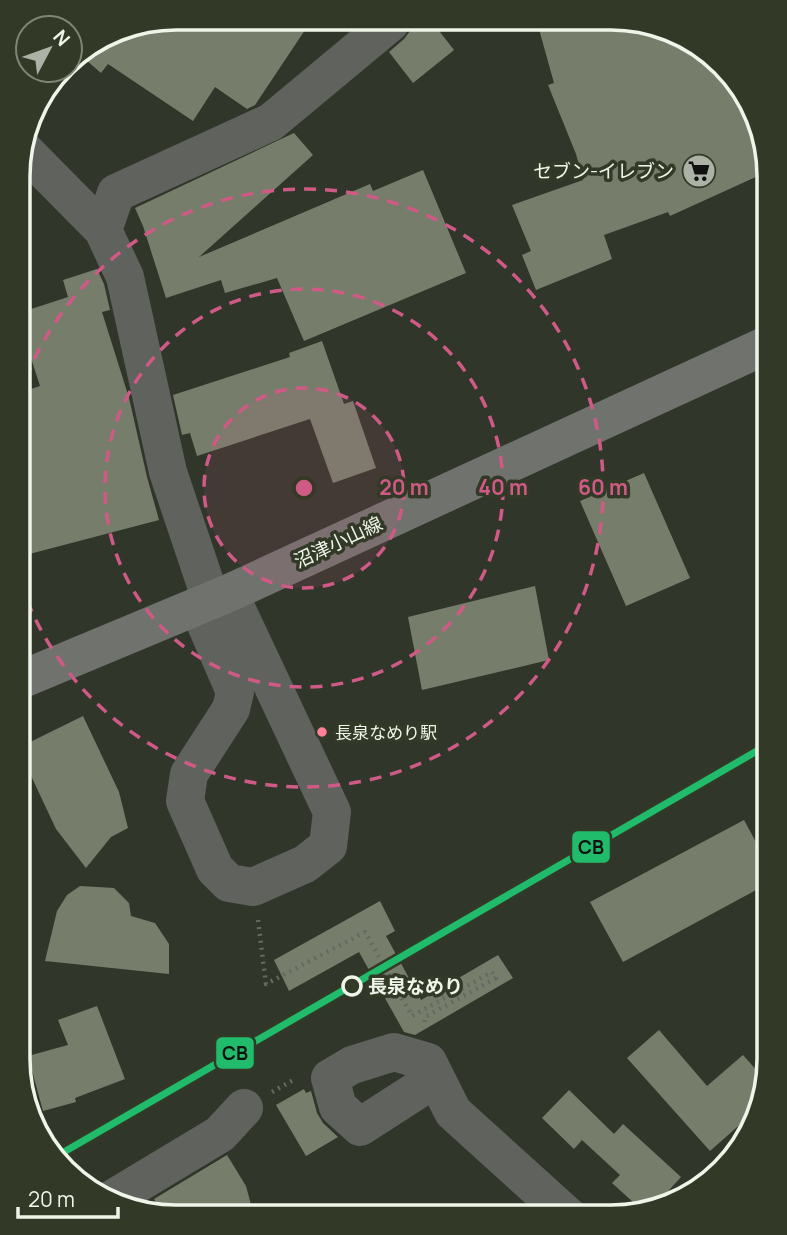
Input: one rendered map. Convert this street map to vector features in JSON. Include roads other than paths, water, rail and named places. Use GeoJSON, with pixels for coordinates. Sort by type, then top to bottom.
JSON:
{"type":"FeatureCollection","features":[{"type":"Feature","properties":{"kind":"main road","name":"沼津小山線"},"geometry":{"type":"LineString","coordinates":[[30,676],[213,600],[757,350]]}},
{"type":"Feature","properties":{"kind":"street"},"geometry":{"type":"LineString","coordinates":[[103,230],[116,193],[271,122],[382,30]]}},
{"type":"Feature","properties":{"kind":"street"},"geometry":{"type":"LineString","coordinates":[[31,156],[103,230],[125,276],[168,472],[213,600],[235,692],[231,709],[190,774],[185,801],[215,869],[229,883],[253,887],[304,864],[328,846],[332,813],[213,600]]}},
{"type":"Feature","properties":{"kind":"street"},"geometry":{"type":"LineString","coordinates":[[436,1078],[453,1112],[556,1205]]}},
{"type":"Feature","properties":{"kind":"street"},"geometry":{"type":"LineString","coordinates":[[120,1194],[220,1134],[244,1108]]}},
{"type":"Feature","properties":{"kind":"place","name":"セブン-イレブン"},"geometry":{"type":"Point","coordinates":[699,171]}},
{"type":"Feature","properties":{"kind":"place","name":"長泉なめり駅"},"geometry":{"type":"Point","coordinates":[322,732]}},
{"type":"Feature","properties":{"kind":"place","name":"長泉なめり"},"geometry":{"type":"Point","coordinates":[352,986]}}]}
